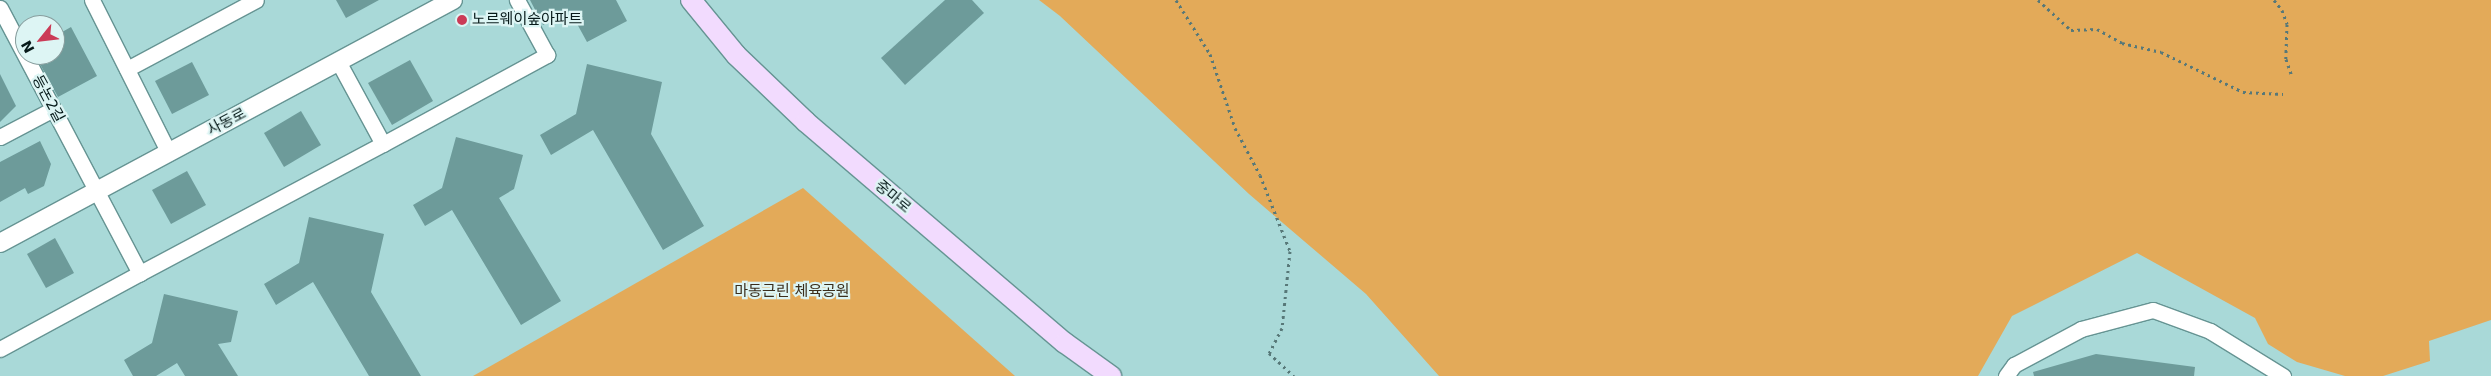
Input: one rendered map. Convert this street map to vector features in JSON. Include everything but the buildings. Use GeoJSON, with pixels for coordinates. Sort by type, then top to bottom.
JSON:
{"type":"FeatureCollection","features":[{"type":"Feature","properties":{"kind":"main road","name":"중마로"},"geometry":{"type":"LineString","coordinates":[[691,0],[736,56],[806,122],[1065,342],[1112,376]]}},
{"type":"Feature","properties":{"kind":"street"},"geometry":{"type":"LineString","coordinates":[[92,0],[169,153]]}},
{"type":"Feature","properties":{"kind":"street"},"geometry":{"type":"LineString","coordinates":[[127,69],[256,0]]}},
{"type":"Feature","properties":{"kind":"street","name":"사동로"},"geometry":{"type":"LineString","coordinates":[[0,243],[96,190],[339,63],[453,0]]}},
{"type":"Feature","properties":{"kind":"street"},"geometry":{"type":"LineString","coordinates":[[0,349],[546,55],[517,0]]}},
{"type":"Feature","properties":{"kind":"street","name":"등논2길"},"geometry":{"type":"LineString","coordinates":[[0,8],[140,273]]}},
{"type":"Feature","properties":{"kind":"street"},"geometry":{"type":"LineString","coordinates":[[339,63],[383,144]]}},
{"type":"Feature","properties":{"kind":"street"},"geometry":{"type":"LineString","coordinates":[[0,137],[53,109]]}},
{"type":"Feature","properties":{"kind":"street"},"geometry":{"type":"LineString","coordinates":[[2006,376],[2014,365],[2081,329],[2153,310],[2210,331],[2283,376]]}},
{"type":"Feature","properties":{"kind":"path"},"geometry":{"type":"LineString","coordinates":[[1176,0],[1210,54],[1236,128],[1260,175],[1290,250],[1282,328],[1269,352],[1294,376]]}},
{"type":"Feature","properties":{"kind":"path"},"geometry":{"type":"LineString","coordinates":[[2038,0],[2071,30],[2097,29],[2122,42],[2161,52],[2244,92],[2283,94]]}},
{"type":"Feature","properties":{"kind":"path"},"geometry":{"type":"LineString","coordinates":[[2274,0],[2282,10],[2287,24],[2286,59],[2292,76]]}},
{"type":"Feature","properties":{"kind":"green space"},"geometry":{"type":"Polygon","coordinates":[[[1039,0],[2491,0],[2491,320],[2429,341],[2430,361],[2383,376],[2345,376],[2297,362],[2268,344],[2255,318],[2137,253],[2012,316],[1978,376],[1439,376],[1366,294],[1249,194],[1060,16],[1039,0]]]}},
{"type":"Feature","properties":{"kind":"green space","name":"마동근린 체육공원"},"geometry":{"type":"Polygon","coordinates":[[[803,188],[1015,376],[473,376],[803,188]]]}},
{"type":"Feature","properties":{"kind":"place","name":"노르웨이숲아파트"},"geometry":{"type":"Point","coordinates":[462,20]}}]}
